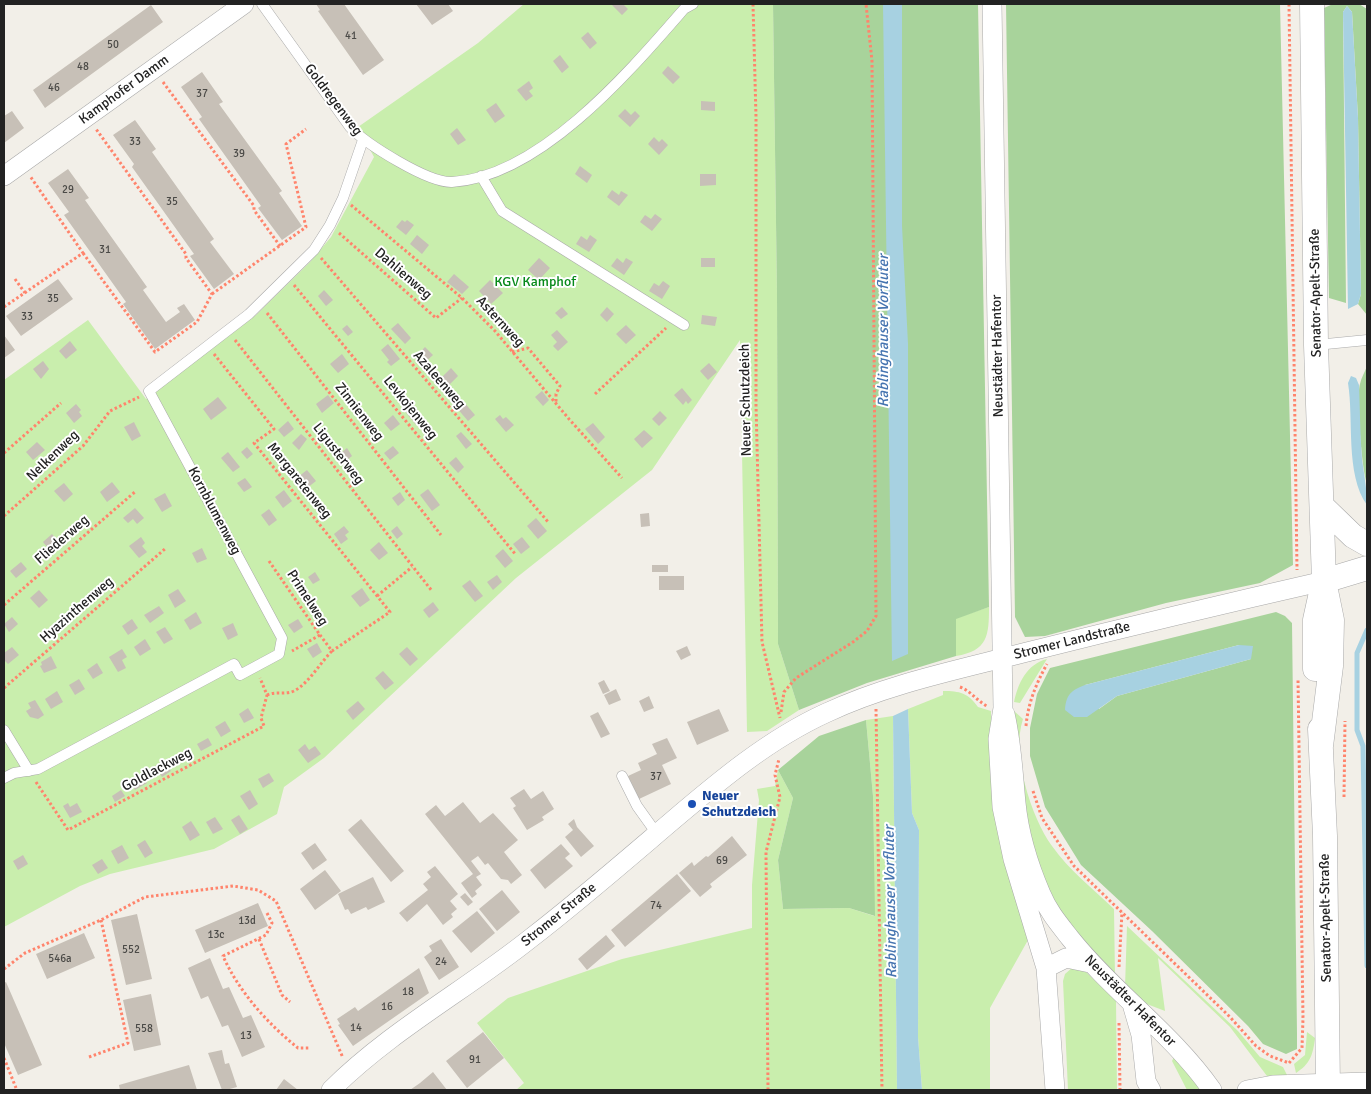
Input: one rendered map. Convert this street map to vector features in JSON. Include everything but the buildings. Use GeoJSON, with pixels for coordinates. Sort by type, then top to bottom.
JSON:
{"type":"FeatureCollection","features":[{"type":"Feature","properties":{"kind":"street","name":"Kamphofer Damm"},"geometry":{"type":"LineString","coordinates":[[4,176],[244,4]]}},
{"type":"Feature","properties":{"kind":"street","name":"Neustädter Hafentor"},"geometry":{"type":"LineString","coordinates":[[992,4],[1004,708],[1012,742],[1016,805],[1022,839],[1041,895],[1052,916],[1090,963],[1168,1038],[1212,1090]]}},
{"type":"Feature","properties":{"kind":"street","name":"Senator-Apelt-Straße"},"geometry":{"type":"LineString","coordinates":[[1312,4],[1316,346],[1324,581],[1315,620],[1315,666],[1322,746],[1328,1086]]}},
{"type":"Feature","properties":{"kind":"street"},"geometry":{"type":"LineString","coordinates":[[1322,506],[1353,536],[1367,544]]}},
{"type":"Feature","properties":{"kind":"street","name":"Stromer Landstraße"},"geometry":{"type":"LineString","coordinates":[[784,736],[826,713],[876,694],[941,673],[1324,581],[1367,568]]}},
{"type":"Feature","properties":{"kind":"street","name":"Neustädter Hafentor"},"geometry":{"type":"LineString","coordinates":[[1004,708],[998,739],[1002,807],[1013,859],[1046,968],[1055,1090]]}},
{"type":"Feature","properties":{"kind":"street","name":"Stromer Straße"},"geometry":{"type":"LineString","coordinates":[[331,1090],[350,1072],[452,995],[500,962],[702,795],[784,736]]}},
{"type":"Feature","properties":{"kind":"street"},"geometry":{"type":"LineString","coordinates":[[1046,968],[1066,958],[1090,963]]}},
{"type":"Feature","properties":{"kind":"street"},"geometry":{"type":"LineString","coordinates":[[1132,1003],[1142,1035],[1148,1087]]}},
{"type":"Feature","properties":{"kind":"street"},"geometry":{"type":"LineString","coordinates":[[1256,1089],[1328,1086],[1367,1082]]}},
{"type":"Feature","properties":{"kind":"lane","name":"Goldregenweg"},"geometry":{"type":"LineString","coordinates":[[262,4],[350,127],[363,140],[429,177],[450,182],[481,176],[508,165],[547,143],[586,112],[636,64],[684,9],[694,4]]}},
{"type":"Feature","properties":{"kind":"lane"},"geometry":{"type":"LineString","coordinates":[[150,391],[260,303],[314,250],[330,226],[343,198],[363,140]]}},
{"type":"Feature","properties":{"kind":"lane"},"geometry":{"type":"LineString","coordinates":[[481,176],[502,211],[680,322]]}},
{"type":"Feature","properties":{"kind":"lane"},"geometry":{"type":"LineString","coordinates":[[1316,346],[1367,340]]}},
{"type":"Feature","properties":{"kind":"lane","name":"Kornblumenweg"},"geometry":{"type":"LineString","coordinates":[[150,391],[282,638],[279,654]]}},
{"type":"Feature","properties":{"kind":"lane"},"geometry":{"type":"LineString","coordinates":[[4,778],[14,774],[38,770],[234,664],[240,675],[279,654]]}},
{"type":"Feature","properties":{"kind":"lane"},"geometry":{"type":"LineString","coordinates":[[4,730],[29,771]]}},
{"type":"Feature","properties":{"kind":"lane"},"geometry":{"type":"LineString","coordinates":[[622,776],[637,806],[657,834]]}},
{"type":"Feature","properties":{"kind":"path","name":"Neuer Schutzdeich"},"geometry":{"type":"LineString","coordinates":[[753,4],[756,117],[756,405],[762,642],[784,736],[775,775],[780,797],[766,852],[768,1090]]}},
{"type":"Feature","properties":{"kind":"path"},"geometry":{"type":"LineString","coordinates":[[780,716],[784,692],[796,678],[853,642],[867,630],[876,616],[872,61],[866,4]]}},
{"type":"Feature","properties":{"kind":"path"},"geometry":{"type":"LineString","coordinates":[[1289,4],[1297,587]]}},
{"type":"Feature","properties":{"kind":"path"},"geometry":{"type":"LineString","coordinates":[[153,69],[254,206],[254,210],[280,246]]}},
{"type":"Feature","properties":{"kind":"path"},"geometry":{"type":"LineString","coordinates":[[87,117],[186,254],[186,258],[212,294]]}},
{"type":"Feature","properties":{"kind":"path"},"geometry":{"type":"LineString","coordinates":[[22,164],[155,352],[197,322],[212,294],[306,227],[286,144],[306,129]]}},
{"type":"Feature","properties":{"kind":"path","name":"Asternweg"},"geometry":{"type":"LineString","coordinates":[[343,198],[404,247],[462,298],[622,478]]}},
{"type":"Feature","properties":{"kind":"path","name":"Dahlienweg"},"geometry":{"type":"LineString","coordinates":[[330,226],[436,318],[462,298]]}},
{"type":"Feature","properties":{"kind":"path","name":"Azaleenweg"},"geometry":{"type":"LineString","coordinates":[[314,250],[548,524]]}},
{"type":"Feature","properties":{"kind":"path"},"geometry":{"type":"LineString","coordinates":[[4,307],[84,252]]}},
{"type":"Feature","properties":{"kind":"path","name":"Levkojenweg"},"geometry":{"type":"LineString","coordinates":[[286,276],[516,555]]}},
{"type":"Feature","properties":{"kind":"path"},"geometry":{"type":"LineString","coordinates":[[15,279],[25,293]]}},
{"type":"Feature","properties":{"kind":"path","name":"Zinnienweg"},"geometry":{"type":"LineString","coordinates":[[260,303],[441,534]]}},
{"type":"Feature","properties":{"kind":"path"},"geometry":{"type":"LineString","coordinates":[[595,394],[680,322]]}},
{"type":"Feature","properties":{"kind":"path","name":"Ligusterweg"},"geometry":{"type":"LineString","coordinates":[[227,330],[432,591]]}},
{"type":"Feature","properties":{"kind":"path","name":"Margaretenweg"},"geometry":{"type":"LineString","coordinates":[[207,346],[274,429],[254,443],[390,612],[332,651]]}},
{"type":"Feature","properties":{"kind":"path"},"geometry":{"type":"LineString","coordinates":[[512,352],[528,348],[560,386],[556,394],[556,404]]}},
{"type":"Feature","properties":{"kind":"path","name":"Nelkenweg"},"geometry":{"type":"LineString","coordinates":[[4,516],[83,446],[110,411],[150,391]]}},
{"type":"Feature","properties":{"kind":"path"},"geometry":{"type":"LineString","coordinates":[[4,453],[61,403]]}},
{"type":"Feature","properties":{"kind":"path","name":"Fliederweg"},"geometry":{"type":"LineString","coordinates":[[4,605],[136,491]]}},
{"type":"Feature","properties":{"kind":"path","name":"Hyazinthenweg"},"geometry":{"type":"LineString","coordinates":[[4,688],[166,548]]}},
{"type":"Feature","properties":{"kind":"path","name":"Primelweg"},"geometry":{"type":"LineString","coordinates":[[269,561],[320,635],[287,654],[279,654]]}},
{"type":"Feature","properties":{"kind":"path"},"geometry":{"type":"LineString","coordinates":[[377,596],[412,567]]}},
{"type":"Feature","properties":{"kind":"path"},"geometry":{"type":"LineString","coordinates":[[254,667],[267,695],[295,690],[332,651],[320,635]]}},
{"type":"Feature","properties":{"kind":"path"},"geometry":{"type":"LineString","coordinates":[[1026,727],[1028,709],[1036,684],[1059,644]]}},
{"type":"Feature","properties":{"kind":"path"},"geometry":{"type":"LineString","coordinates":[[1031,785],[1042,818],[1074,866],[1230,1017],[1256,1046],[1270,1056],[1289,1063],[1302,1048],[1303,1018],[1298,669]]}},
{"type":"Feature","properties":{"kind":"path"},"geometry":{"type":"LineString","coordinates":[[941,673],[968,690],[977,701],[987,706],[1028,709]]}},
{"type":"Feature","properties":{"kind":"path"},"geometry":{"type":"LineString","coordinates":[[876,694],[882,1090]]}},
{"type":"Feature","properties":{"kind":"path","name":"Goldlackweg"},"geometry":{"type":"LineString","coordinates":[[29,771],[68,830],[264,726],[260,718],[267,695]]}},
{"type":"Feature","properties":{"kind":"path"},"geometry":{"type":"LineString","coordinates":[[4,969],[25,953],[100,920],[145,897],[233,886],[258,890],[276,901],[350,1072]]}},
{"type":"Feature","properties":{"kind":"path"},"geometry":{"type":"LineString","coordinates":[[1119,971],[1122,912]]}},
{"type":"Feature","properties":{"kind":"path"},"geometry":{"type":"LineString","coordinates":[[267,913],[272,923],[266,935],[224,956],[229,968],[272,1027],[298,1048],[310,1048]]}},
{"type":"Feature","properties":{"kind":"path"},"geometry":{"type":"LineString","coordinates":[[89,1057],[128,1043],[100,920]]}},
{"type":"Feature","properties":{"kind":"path"},"geometry":{"type":"LineString","coordinates":[[259,939],[282,995],[290,1002]]}},
{"type":"Feature","properties":{"kind":"path"},"geometry":{"type":"LineString","coordinates":[[1119,1022],[1120,1090]]}},
{"type":"Feature","properties":{"kind":"path"},"geometry":{"type":"LineString","coordinates":[[4,1058],[16,1088]]}},
{"type":"Feature","properties":{"kind":"green space","name":"KGV Kamphof"},"geometry":{"type":"Polygon","coordinates":[[[524,4],[773,4],[777,295],[778,644],[799,710],[767,731],[747,732],[740,340],[652,470],[516,578],[324,758],[284,787],[277,814],[214,849],[110,874],[80,886],[4,927],[4,380],[88,320],[146,399],[256,315],[310,262],[331,237],[374,157],[358,127],[478,43],[524,4]]]}},
{"type":"Feature","properties":{"kind":"green space"},"geometry":{"type":"Polygon","coordinates":[[[773,4],[978,4],[989,607],[956,619],[956,656],[867,683],[799,710],[778,644],[777,295],[773,4]]]}},
{"type":"Feature","properties":{"kind":"green space"},"geometry":{"type":"Polygon","coordinates":[[[1006,4],[1280,4],[1293,565],[1260,583],[1166,603],[1045,636],[1025,637],[1015,617],[1006,4]]]}},
{"type":"Feature","properties":{"kind":"green space"},"geometry":{"type":"Polygon","coordinates":[[[1333,4],[1359,4],[1367,9],[1367,315],[1358,304],[1361,294],[1358,118],[1352,12],[1347,6],[1343,12],[1346,303],[1329,298],[1324,8],[1333,4]]]}},
{"type":"Feature","properties":{"kind":"green space"},"geometry":{"type":"Polygon","coordinates":[[[1367,366],[1367,483],[1359,417],[1359,391],[1367,366]]]}},
{"type":"Feature","properties":{"kind":"green space"},"geometry":{"type":"Polygon","coordinates":[[[989,607],[987,633],[981,646],[967,654],[956,656],[956,618],[989,607]]]}},
{"type":"Feature","properties":{"kind":"green space"},"geometry":{"type":"Polygon","coordinates":[[[1276,612],[1285,616],[1292,623],[1297,1049],[1286,1054],[1263,1044],[1248,1026],[1152,931],[1081,865],[1045,807],[1030,756],[1030,728],[1037,694],[1050,668],[1276,612]],[[1239,645],[1085,685],[1099,709],[1117,696],[1251,659],[1239,645]]]}},
{"type":"Feature","properties":{"kind":"green space"},"geometry":{"type":"Polygon","coordinates":[[[1047,659],[1020,703],[1014,702],[1024,675],[1034,665],[1047,659]]]}},
{"type":"Feature","properties":{"kind":"green space"},"geometry":{"type":"Polygon","coordinates":[[[943,691],[963,694],[978,707],[991,711],[991,765],[1028,940],[990,1008],[990,1090],[922,1090],[918,1037],[919,830],[912,813],[908,709],[943,695],[943,691]]]}},
{"type":"Feature","properties":{"kind":"green space"},"geometry":{"type":"Polygon","coordinates":[[[1014,711],[1023,719],[1020,733],[1020,750],[1025,785],[1044,834],[1066,863],[1114,909],[1115,977],[1048,901],[1020,796],[1014,711]]]}},
{"type":"Feature","properties":{"kind":"green space"},"geometry":{"type":"Polygon","coordinates":[[[893,716],[897,1090],[516,1090],[524,1083],[477,1023],[508,998],[622,959],[752,928],[752,885],[759,800],[757,789],[775,786],[778,770],[793,798],[778,860],[783,909],[849,908],[874,916],[873,796],[866,720],[893,716]]]}},
{"type":"Feature","properties":{"kind":"green space"},"geometry":{"type":"Polygon","coordinates":[[[866,720],[873,796],[875,916],[849,908],[783,909],[778,860],[793,798],[778,770],[819,736],[866,720]]]}},
{"type":"Feature","properties":{"kind":"green space"},"geometry":{"type":"Polygon","coordinates":[[[1127,926],[1238,1031],[1260,1057],[1283,1067],[1287,1075],[1267,1076],[1230,1027],[1158,958],[1165,1011],[1139,1001],[1125,987],[1127,926]]]}},
{"type":"Feature","properties":{"kind":"green space"},"geometry":{"type":"Polygon","coordinates":[[[1073,967],[1083,969],[1116,1001],[1117,1090],[1068,1090],[1063,981],[1065,974],[1073,967]]]}},
{"type":"Feature","properties":{"kind":"green space"},"geometry":{"type":"Polygon","coordinates":[[[1307,1032],[1315,1038],[1313,1049],[1308,1062],[1296,1073],[1294,1064],[1305,1055],[1307,1032]]]}},
{"type":"Feature","properties":{"kind":"green space"},"geometry":{"type":"Polygon","coordinates":[[[1174,1057],[1203,1090],[1187,1090],[1172,1061],[1174,1057]]]}},
{"type":"Feature","properties":{"kind":"water"},"geometry":{"type":"Polygon","coordinates":[[[883,4],[902,4],[902,226],[908,344],[908,654],[892,661],[883,4]]]}},
{"type":"Feature","properties":{"kind":"water"},"geometry":{"type":"Polygon","coordinates":[[[1347,6],[1352,12],[1358,118],[1361,294],[1358,304],[1348,309],[1343,12],[1347,6]]]}},
{"type":"Feature","properties":{"kind":"water"},"geometry":{"type":"Polygon","coordinates":[[[1351,376],[1356,378],[1359,385],[1361,450],[1367,505],[1360,492],[1353,463],[1348,383],[1351,376]]]}},
{"type":"Feature","properties":{"kind":"water"},"geometry":{"type":"Polygon","coordinates":[[[1239,645],[1253,646],[1251,659],[1117,696],[1087,717],[1074,717],[1065,710],[1070,694],[1085,685],[1239,645]]]}},
{"type":"Feature","properties":{"kind":"water"},"geometry":{"type":"Polygon","coordinates":[[[908,709],[912,813],[919,830],[918,1037],[922,1090],[897,1090],[893,716],[908,709]]]}},
{"type":"Feature","properties":{"kind":"waterway"},"geometry":{"type":"LineString","coordinates":[[1367,630],[1357,653],[1357,730],[1363,746],[1367,966]]}},
{"type":"Feature","properties":{"kind":"place","name":"Neuer Schutzdeich"},"geometry":{"type":"Point","coordinates":[692,804]}},
{"type":"Feature","properties":{"kind":"water label","name":"Rablinghauser Vorfluter"},"geometry":{"type":"Point","coordinates":[884,331]}},
{"type":"Feature","properties":{"kind":"water label","name":"Rablinghauser Vorfluter"},"geometry":{"type":"Point","coordinates":[891,902]}}]}
